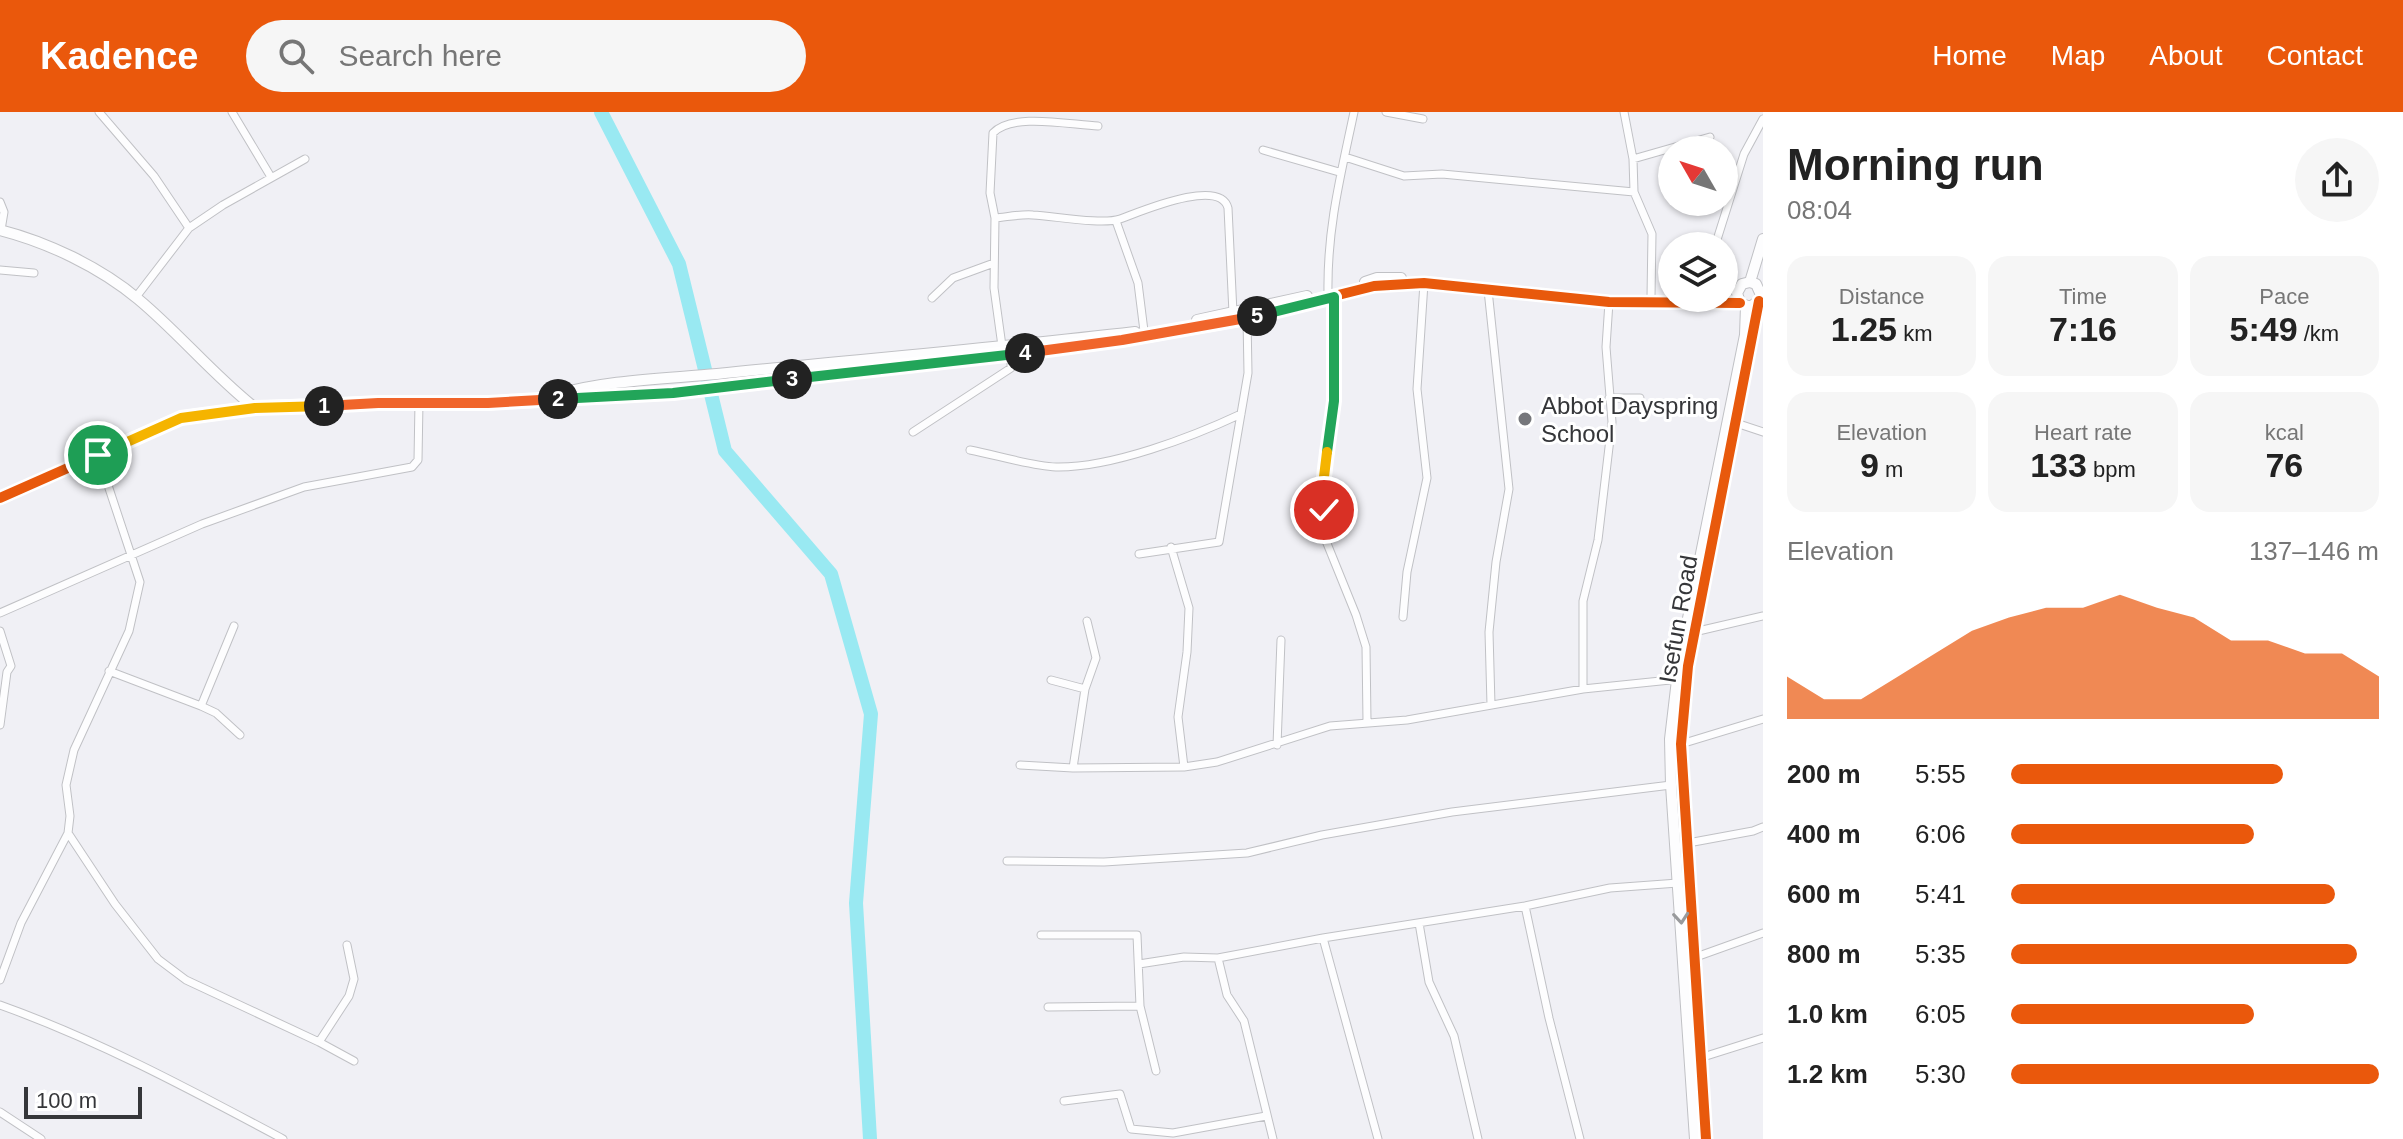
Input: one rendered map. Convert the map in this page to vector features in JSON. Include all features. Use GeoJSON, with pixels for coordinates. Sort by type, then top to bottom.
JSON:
{"type":"FeatureCollection","features":[{"type":"Feature","properties":{"kind":"street"},"geometry":{"type":"LineString","coordinates":[[99,112],[154,176],[189,228]]}},
{"type":"Feature","properties":{"kind":"street"},"geometry":{"type":"LineString","coordinates":[[232,112],[271,177]]}},
{"type":"Feature","properties":{"kind":"street"},"geometry":{"type":"LineString","coordinates":[[1354,112],[1339,172],[1327,253],[1334,401],[1323,485],[1324,536],[1366,647],[1367,721]]}},
{"type":"Feature","properties":{"kind":"street"},"geometry":{"type":"LineString","coordinates":[[1386,112],[1423,119]]}},
{"type":"Feature","properties":{"kind":"street"},"geometry":{"type":"LineString","coordinates":[[1624,112],[1633,159],[1634,192],[1652,234],[1651,297]]}},
{"type":"Feature","properties":{"kind":"street"},"geometry":{"type":"LineString","coordinates":[[1719,232],[1744,154],[1763,119]]}},
{"type":"Feature","properties":{"kind":"street"},"geometry":{"type":"LineString","coordinates":[[1002,346],[994,288],[995,218],[990,193],[993,133],[1010,122],[1024,120],[1098,126]]}},
{"type":"Feature","properties":{"kind":"street"},"geometry":{"type":"LineString","coordinates":[[1263,150],[1339,172]]}},
{"type":"Feature","properties":{"kind":"street"},"geometry":{"type":"LineString","coordinates":[[1633,159],[1658,152]]}},
{"type":"Feature","properties":{"kind":"street"},"geometry":{"type":"LineString","coordinates":[[1345,157],[1404,176],[1442,174],[1634,192]]}},
{"type":"Feature","properties":{"kind":"street"},"geometry":{"type":"LineString","coordinates":[[136,297],[189,228],[305,159]]}},
{"type":"Feature","properties":{"kind":"street"},"geometry":{"type":"LineString","coordinates":[[995,218],[1029,214],[1116,221],[1146,208],[1181,199],[1220,196],[1228,208],[1233,313]]}},
{"type":"Feature","properties":{"kind":"street"},"geometry":{"type":"LineString","coordinates":[[0,202],[4,212],[1,230],[92,268],[136,297],[255,408]]}},
{"type":"Feature","properties":{"kind":"street"},"geometry":{"type":"LineString","coordinates":[[1116,221],[1138,283],[1144,331]]}},
{"type":"Feature","properties":{"kind":"street"},"geometry":{"type":"LineString","coordinates":[[1750,282],[1763,239]]}},
{"type":"Feature","properties":{"kind":"street"},"geometry":{"type":"LineString","coordinates":[[932,298],[953,278],[994,263]]}},
{"type":"Feature","properties":{"kind":"street"},"geometry":{"type":"LineString","coordinates":[[0,270],[34,273]]}},
{"type":"Feature","properties":{"kind":"street"},"geometry":{"type":"LineString","coordinates":[[0,498],[181,418],[255,408],[419,402],[488,403],[673,393],[1011,355],[1247,318],[1377,278],[1429,278],[1591,294],[1658,297]]}},
{"type":"Feature","properties":{"kind":"street"},"geometry":{"type":"LineString","coordinates":[[545,398],[583,387],[673,376],[1144,331],[1374,286],[1424,283],[1609,302],[1753,306],[1761,290],[1750,282],[1742,284],[1740,291]]}},
{"type":"Feature","properties":{"kind":"street"},"geometry":{"type":"LineString","coordinates":[[1403,617],[1407,572],[1427,478],[1417,389],[1424,283]]}},
{"type":"Feature","properties":{"kind":"street","name":"Isefun Road"},"geometry":{"type":"LineString","coordinates":[[1706,1139],[1681,744],[1682,679],[1694,576],[1745,335],[1743,305],[1737,293],[1738,289],[1740,291]]}},
{"type":"Feature","properties":{"kind":"street"},"geometry":{"type":"LineString","coordinates":[[1488,290],[1509,489],[1496,562],[1489,632],[1491,705]]}},
{"type":"Feature","properties":{"kind":"street","name":"Isefun Road"},"geometry":{"type":"LineString","coordinates":[[1695,1139],[1670,739],[1761,290]]}},
{"type":"Feature","properties":{"kind":"street"},"geometry":{"type":"LineString","coordinates":[[1583,689],[1583,601],[1598,540],[1612,422],[1606,347],[1609,302]]}},
{"type":"Feature","properties":{"kind":"street"},"geometry":{"type":"LineString","coordinates":[[1139,554],[1219,542],[1248,373],[1247,318]]}},
{"type":"Feature","properties":{"kind":"street"},"geometry":{"type":"LineString","coordinates":[[913,432],[1011,368],[1011,355]]}},
{"type":"Feature","properties":{"kind":"street"},"geometry":{"type":"LineString","coordinates":[[1609,398],[1640,398]]}},
{"type":"Feature","properties":{"kind":"street"},"geometry":{"type":"LineString","coordinates":[[0,613],[202,524],[304,487],[412,467],[418,460],[419,402]]}},
{"type":"Feature","properties":{"kind":"street"},"geometry":{"type":"LineString","coordinates":[[970,450],[1055,467],[1098,462],[1193,437],[1241,414]]}},
{"type":"Feature","properties":{"kind":"street"},"geometry":{"type":"LineString","coordinates":[[1736,423],[1763,432]]}},
{"type":"Feature","properties":{"kind":"street"},"geometry":{"type":"LineString","coordinates":[[0,980],[21,923],[68,833],[70,816],[66,785],[74,750],[129,631],[139,597],[140,582],[134,556],[98,455]]}},
{"type":"Feature","properties":{"kind":"street"},"geometry":{"type":"LineString","coordinates":[[1171,547],[1189,608],[1187,652],[1178,717],[1184,767]]}},
{"type":"Feature","properties":{"kind":"street"},"geometry":{"type":"LineString","coordinates":[[1694,632],[1763,616]]}},
{"type":"Feature","properties":{"kind":"street"},"geometry":{"type":"LineString","coordinates":[[1073,768],[1085,689],[1096,658],[1087,621]]}},
{"type":"Feature","properties":{"kind":"street"},"geometry":{"type":"LineString","coordinates":[[201,706],[234,626]]}},
{"type":"Feature","properties":{"kind":"street"},"geometry":{"type":"LineString","coordinates":[[0,631],[11,666],[7,672],[0,725]]}},
{"type":"Feature","properties":{"kind":"street"},"geometry":{"type":"LineString","coordinates":[[1277,745],[1281,640]]}},
{"type":"Feature","properties":{"kind":"street"},"geometry":{"type":"LineString","coordinates":[[109,671],[216,713],[240,735]]}},
{"type":"Feature","properties":{"kind":"street"},"geometry":{"type":"LineString","coordinates":[[1020,765],[1184,767],[1217,762],[1330,726],[1407,720],[1583,689],[1682,679]]}},
{"type":"Feature","properties":{"kind":"street"},"geometry":{"type":"LineString","coordinates":[[1051,680],[1085,689]]}},
{"type":"Feature","properties":{"kind":"street"},"geometry":{"type":"LineString","coordinates":[[1681,744],[1763,719]]}},
{"type":"Feature","properties":{"kind":"street"},"geometry":{"type":"LineString","coordinates":[[1007,861],[1115,862],[1247,853],[1322,835],[1452,812],[1671,785]]}},
{"type":"Feature","properties":{"kind":"street"},"geometry":{"type":"LineString","coordinates":[[1688,843],[1763,827]]}},
{"type":"Feature","properties":{"kind":"street"},"geometry":{"type":"LineString","coordinates":[[68,833],[115,904],[158,959],[186,980],[354,1061]]}},
{"type":"Feature","properties":{"kind":"street"},"geometry":{"type":"LineString","coordinates":[[1139,964],[1184,957],[1218,958],[1525,906],[1610,888],[1678,883]]}},
{"type":"Feature","properties":{"kind":"street"},"geometry":{"type":"LineString","coordinates":[[1525,906],[1580,1139]]}},
{"type":"Feature","properties":{"kind":"street"},"geometry":{"type":"LineString","coordinates":[[1419,923],[1429,982],[1454,1036],[1478,1139]]}},
{"type":"Feature","properties":{"kind":"street"},"geometry":{"type":"LineString","coordinates":[[1696,957],[1763,933]]}},
{"type":"Feature","properties":{"kind":"street"},"geometry":{"type":"LineString","coordinates":[[1041,935],[1137,935],[1140,1006],[1156,1071]]}},
{"type":"Feature","properties":{"kind":"street"},"geometry":{"type":"LineString","coordinates":[[1323,938],[1378,1139]]}},
{"type":"Feature","properties":{"kind":"street"},"geometry":{"type":"LineString","coordinates":[[319,1042],[349,996],[354,979],[347,945]]}},
{"type":"Feature","properties":{"kind":"street"},"geometry":{"type":"LineString","coordinates":[[1218,958],[1227,995],[1244,1021],[1273,1139]]}},
{"type":"Feature","properties":{"kind":"street"},"geometry":{"type":"LineString","coordinates":[[0,1005],[76,1035],[205,1097],[283,1139]]}},
{"type":"Feature","properties":{"kind":"street"},"geometry":{"type":"LineString","coordinates":[[1048,1007],[1140,1006]]}},
{"type":"Feature","properties":{"kind":"street"},"geometry":{"type":"LineString","coordinates":[[1703,1057],[1763,1038]]}},
{"type":"Feature","properties":{"kind":"street"},"geometry":{"type":"LineString","coordinates":[[1064,1101],[1120,1094],[1131,1129],[1173,1133],[1266,1116]]}},
{"type":"Feature","properties":{"kind":"street"},"geometry":{"type":"LineString","coordinates":[[0,1112],[41,1139]]}},
{"type":"Feature","properties":{"kind":"waterway"},"geometry":{"type":"LineString","coordinates":[[601,112],[679,264],[725,451],[831,574],[871,714],[856,903],[870,1139]]}},
{"type":"Feature","properties":{"kind":"cycle path"},"geometry":{"type":"LineString","coordinates":[[0,498],[181,418],[255,408],[488,403],[673,393],[1122,340],[1247,318],[1374,286],[1424,283],[1609,302],[1740,303]]}},
{"type":"Feature","properties":{"kind":"cycle path"},"geometry":{"type":"LineString","coordinates":[[1706,1139],[1681,744],[1688,666],[1759,301]]}},
{"type":"Feature","properties":{"kind":"place","name":"Abbot Dayspring School"},"geometry":{"type":"Point","coordinates":[1525,419]}},
{"type":"Feature","properties":{"kind":"route"},"geometry":{"type":"LineString","coordinates":[[98,455],[181,418],[208,413],[255,408],[419,402],[488,403],[673,393],[1122,340],[1247,318],[1334,297],[1334,401],[1323,485],[1324,510]]}}]}
